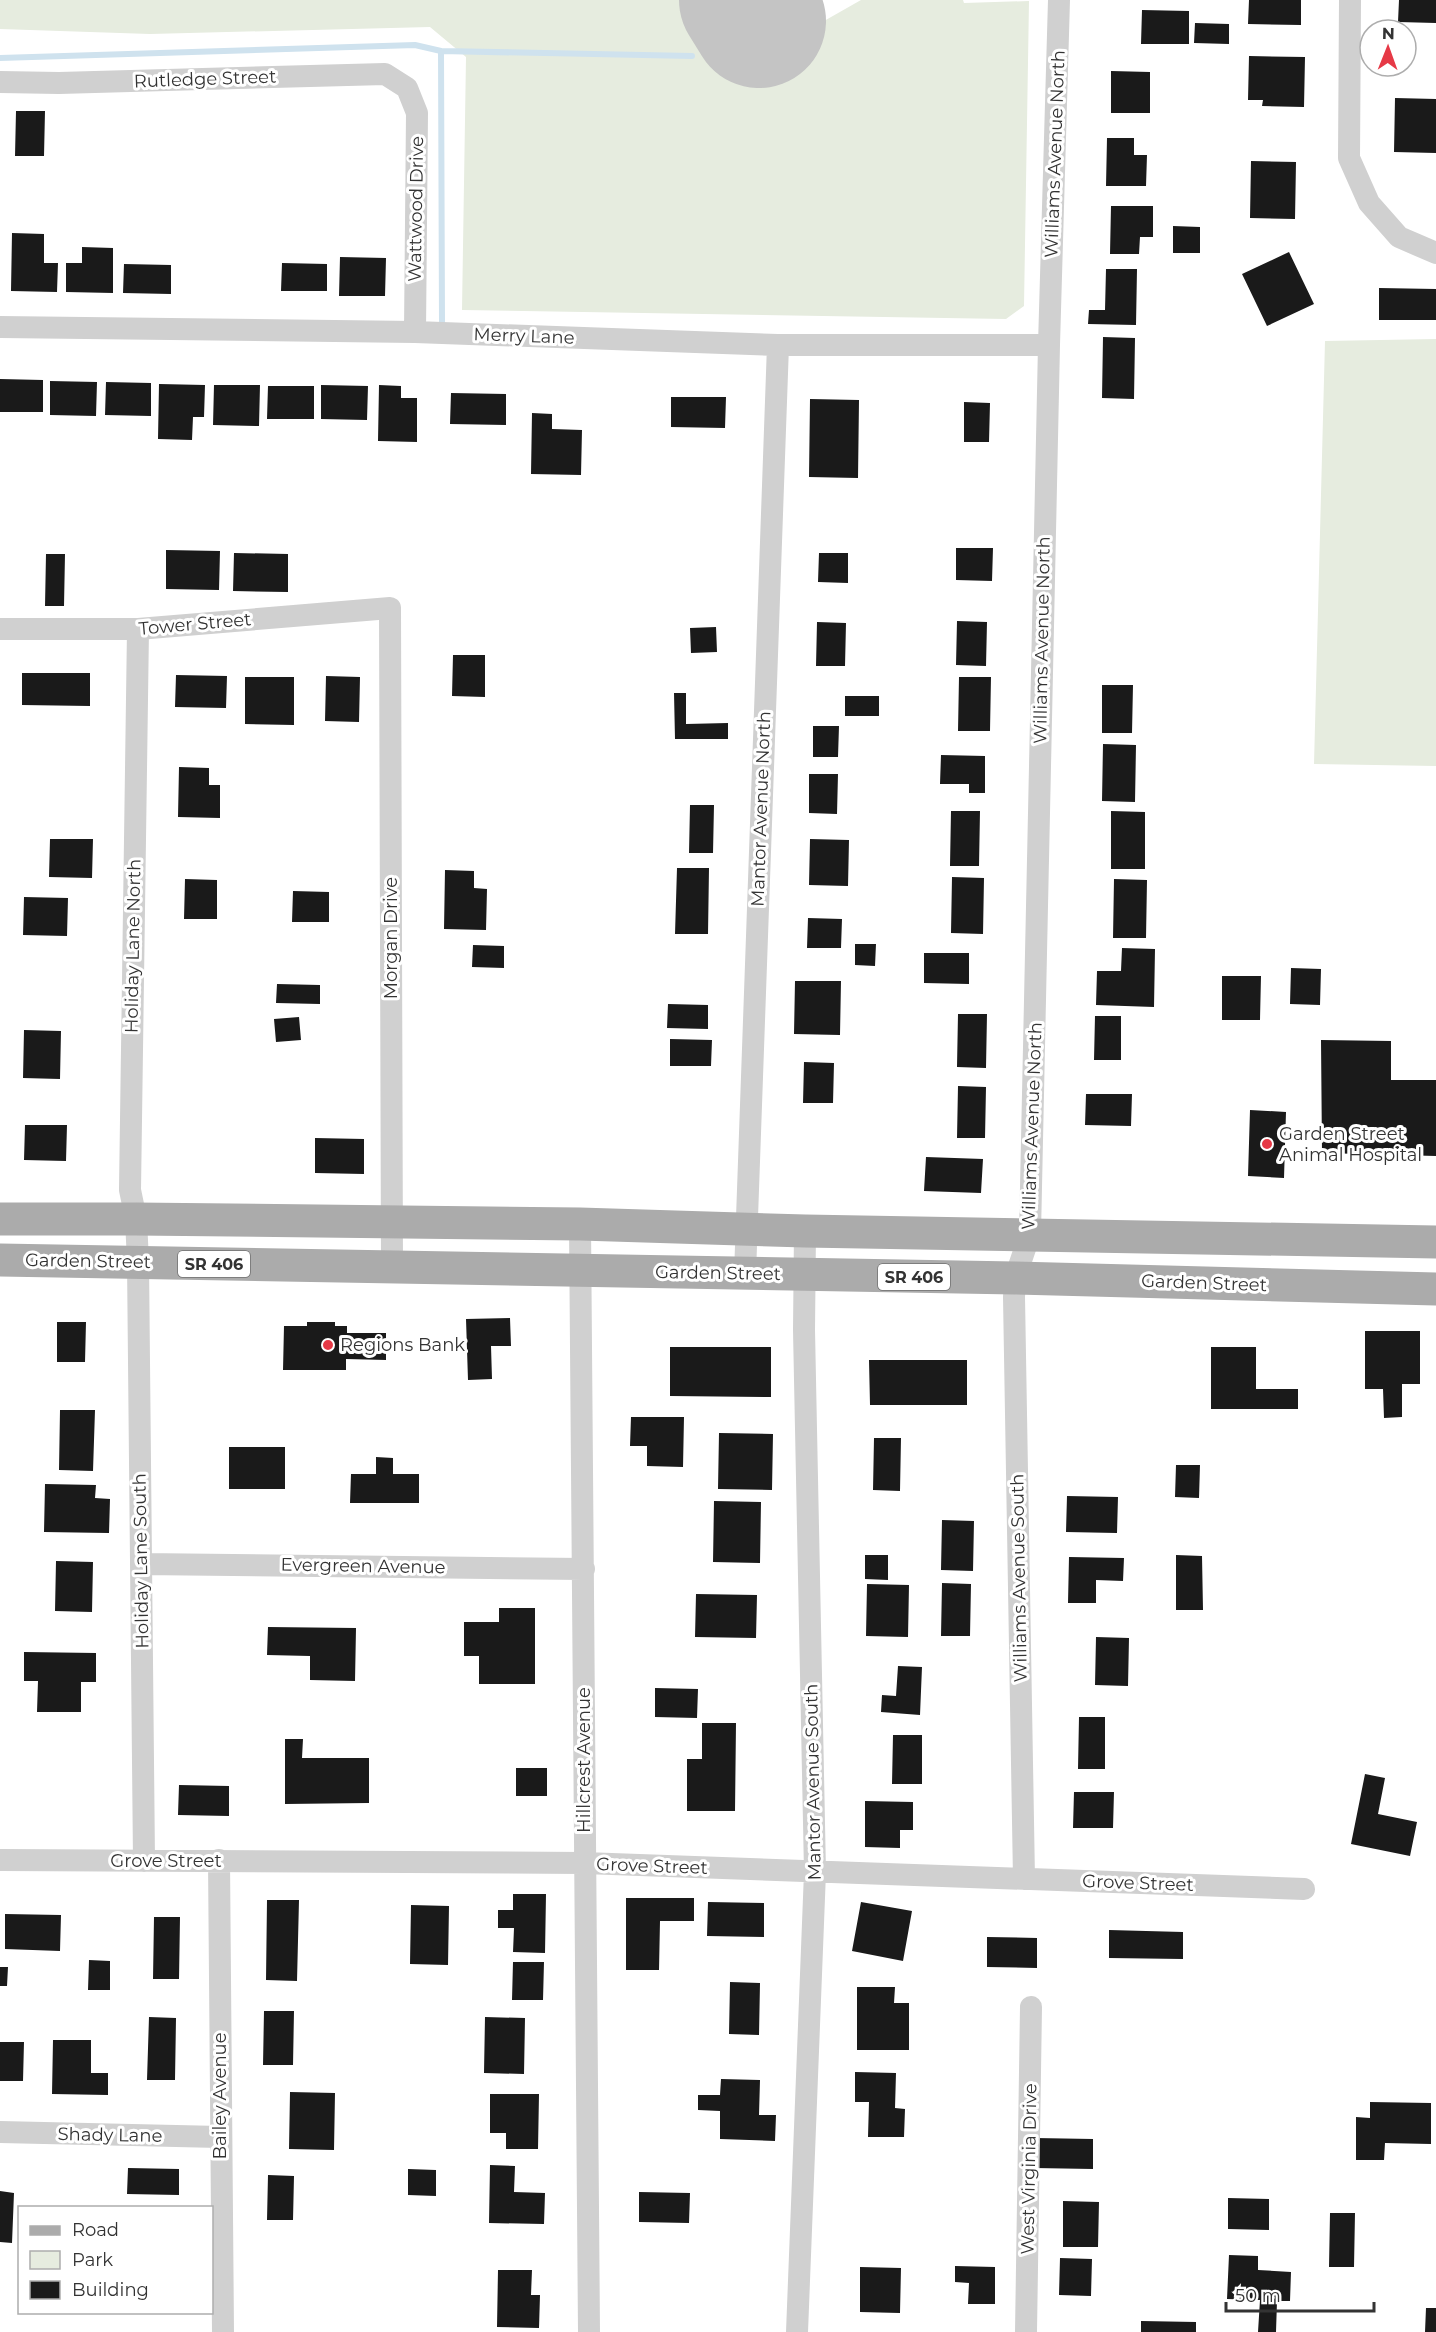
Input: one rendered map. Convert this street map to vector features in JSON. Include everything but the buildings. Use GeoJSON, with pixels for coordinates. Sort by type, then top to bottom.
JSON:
{"type":"FeatureCollection","features":[{"type":"Feature","properties":{"kind":"main road"},"geometry":{"type":"LineString","coordinates":[[0,1219],[136,1218],[580,1224],[747,1230],[1436,1242]]}},
{"type":"Feature","properties":{"kind":"main road"},"geometry":{"type":"LineString","coordinates":[[1212,1237],[1230,1264],[1230,1284]]}},
{"type":"Feature","properties":{"kind":"main road","name":"Garden Street"},"geometry":{"type":"LineString","coordinates":[[0,1260],[1015,1278],[1436,1289]]}},
{"type":"Feature","properties":{"kind":"street","name":"Williams Avenue North"},"geometry":{"type":"LineString","coordinates":[[1015,1278],[1030,1234],[1049,345],[1059,0]]}},
{"type":"Feature","properties":{"kind":"street"},"geometry":{"type":"LineString","coordinates":[[1350,0],[1349,158],[1369,202],[1399,237],[1436,253]]}},
{"type":"Feature","properties":{"kind":"street","name":"Rutledge Street"},"geometry":{"type":"LineString","coordinates":[[0,82],[59,83],[385,74],[407,88]]}},
{"type":"Feature","properties":{"kind":"street","name":"Wattwood Drive"},"geometry":{"type":"LineString","coordinates":[[407,88],[417,113],[415,332]]}},
{"type":"Feature","properties":{"kind":"street","name":"Merry Lane"},"geometry":{"type":"LineString","coordinates":[[0,327],[415,332],[778,345],[1049,345]]}},
{"type":"Feature","properties":{"kind":"street","name":"Mantor Avenue North"},"geometry":{"type":"LineString","coordinates":[[745,1274],[778,345]]}},
{"type":"Feature","properties":{"kind":"street","name":"Tower Street"},"geometry":{"type":"LineString","coordinates":[[0,629],[138,629],[390,608]]}},
{"type":"Feature","properties":{"kind":"street","name":"Morgan Drive"},"geometry":{"type":"LineString","coordinates":[[390,608],[392,1268]]}},
{"type":"Feature","properties":{"kind":"street","name":"Holiday Lane North"},"geometry":{"type":"LineString","coordinates":[[138,629],[130,1190],[136,1218],[138,1262]]}},
{"type":"Feature","properties":{"kind":"street","name":"Hillcrest Avenue"},"geometry":{"type":"LineString","coordinates":[[580,1224],[589,2332]]}},
{"type":"Feature","properties":{"kind":"street","name":"Mantor Avenue South"},"geometry":{"type":"LineString","coordinates":[[797,2332],[815,1872],[805,1231]]}},
{"type":"Feature","properties":{"kind":"street","name":"Holiday Lane South"},"geometry":{"type":"LineString","coordinates":[[138,1262],[144,1861]]}},
{"type":"Feature","properties":{"kind":"street","name":"Williams Avenue South"},"geometry":{"type":"LineString","coordinates":[[1015,1278],[1024,1879]]}},
{"type":"Feature","properties":{"kind":"street","name":"Evergreen Avenue"},"geometry":{"type":"LineString","coordinates":[[141,1564],[584,1569]]}},
{"type":"Feature","properties":{"kind":"street","name":"Grove Street"},"geometry":{"type":"LineString","coordinates":[[0,1860],[585,1863],[1304,1889]]}},
{"type":"Feature","properties":{"kind":"street","name":"Bailey Avenue"},"geometry":{"type":"LineString","coordinates":[[219,1860],[223,2332]]}},
{"type":"Feature","properties":{"kind":"street","name":"West Virginia Drive"},"geometry":{"type":"LineString","coordinates":[[1026,2332],[1031,2007]]}},
{"type":"Feature","properties":{"kind":"street","name":"Shady Lane"},"geometry":{"type":"LineString","coordinates":[[0,2132],[220,2137]]}},
{"type":"Feature","properties":{"kind":"green space"},"geometry":{"type":"Polygon","coordinates":[[[0,0],[694,0],[736,71],[861,0],[963,0],[964,3],[1029,1],[1024,306],[1006,319],[462,310],[466,57],[430,27],[150,34],[0,29],[0,0]]]}},
{"type":"Feature","properties":{"kind":"green space"},"geometry":{"type":"Polygon","coordinates":[[[1436,339],[1436,766],[1314,764],[1325,341],[1436,339]]]}},
{"type":"Feature","properties":{"kind":"waterway"},"geometry":{"type":"LineString","coordinates":[[0,58],[415,45],[441,51],[442,323]]}},
{"type":"Feature","properties":{"kind":"waterway"},"geometry":{"type":"LineString","coordinates":[[441,51],[692,56]]}},
{"type":"Feature","properties":{"kind":"taxiway"},"geometry":{"type":"LineString","coordinates":[[759,21],[792,0]]}},
{"type":"Feature","properties":{"kind":"runway"},"geometry":{"type":"LineString","coordinates":[[746,0],[759,21]]}},
{"type":"Feature","properties":{"kind":"place","name":"Garden Street Animal Hospital"},"geometry":{"type":"Point","coordinates":[1267,1144]}},
{"type":"Feature","properties":{"kind":"place","name":"Regions Bank"},"geometry":{"type":"Point","coordinates":[328,1345]}}]}
